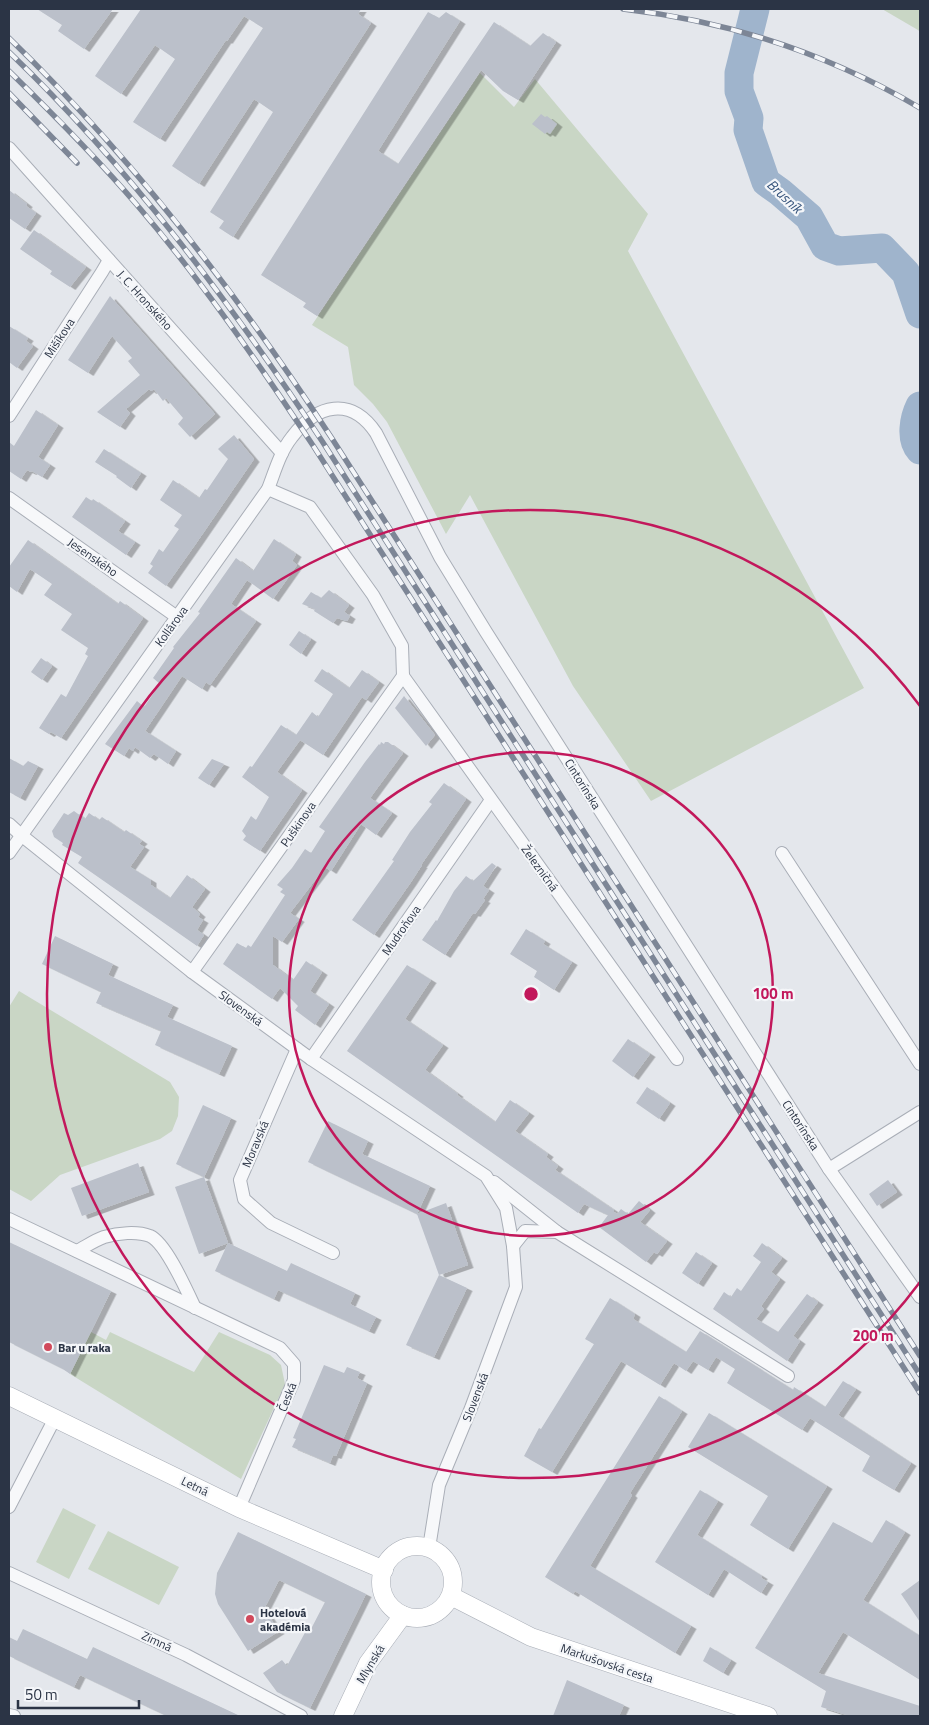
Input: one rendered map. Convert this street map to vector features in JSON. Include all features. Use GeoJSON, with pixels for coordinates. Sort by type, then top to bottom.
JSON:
{"type":"FeatureCollection","features":[{"type":"Feature","properties":{"kind":"street","name":"J. C. Hronského"},"geometry":{"type":"LineString","coordinates":[[9,148],[282,453]]}},
{"type":"Feature","properties":{"kind":"street","name":"Mišíkova"},"geometry":{"type":"LineString","coordinates":[[9,416],[109,260]]}},
{"type":"Feature","properties":{"kind":"street","name":"Kollárova"},"geometry":{"type":"LineString","coordinates":[[9,853],[268,489],[282,453],[291,437],[312,418],[336,408]]}},
{"type":"Feature","properties":{"kind":"street","name":"Cintorínska"},"geometry":{"type":"LineString","coordinates":[[336,408],[354,411],[362,416],[376,433],[429,537],[469,606],[829,1169],[920,1297]]}},
{"type":"Feature","properties":{"kind":"street"},"geometry":{"type":"LineString","coordinates":[[268,489],[310,507],[373,595],[402,646],[403,676]]}},
{"type":"Feature","properties":{"kind":"street","name":"Jesenského"},"geometry":{"type":"LineString","coordinates":[[9,498],[177,617]]}},
{"type":"Feature","properties":{"kind":"street","name":"Železničná"},"geometry":{"type":"LineString","coordinates":[[403,676],[677,1059]]}},
{"type":"Feature","properties":{"kind":"street","name":"Puškinova"},"geometry":{"type":"LineString","coordinates":[[192,972],[403,676]]}},
{"type":"Feature","properties":{"kind":"street","name":"Mudroňova"},"geometry":{"type":"LineString","coordinates":[[312,1059],[491,800]]}},
{"type":"Feature","properties":{"kind":"street","name":"Slovenská"},"geometry":{"type":"LineString","coordinates":[[9,824],[192,972],[297,1049],[486,1176],[557,1232],[788,1376]]}},
{"type":"Feature","properties":{"kind":"street"},"geometry":{"type":"LineString","coordinates":[[782,853],[920,1064]]}},
{"type":"Feature","properties":{"kind":"street","name":"Moravská"},"geometry":{"type":"LineString","coordinates":[[297,1049],[240,1180],[244,1199],[271,1224],[333,1253]]}},
{"type":"Feature","properties":{"kind":"street"},"geometry":{"type":"LineString","coordinates":[[829,1169],[920,1112]]}},
{"type":"Feature","properties":{"kind":"street","name":"Slovenská"},"geometry":{"type":"LineString","coordinates":[[429,1548],[439,1484],[471,1408],[516,1287],[513,1246],[506,1208],[486,1176]]}},
{"type":"Feature","properties":{"kind":"street","name":"Česká"},"geometry":{"type":"LineString","coordinates":[[9,1219],[280,1348],[294,1364],[294,1380],[240,1508]]}},
{"type":"Feature","properties":{"kind":"street"},"geometry":{"type":"LineString","coordinates":[[513,1246],[525,1231],[557,1232]]}},
{"type":"Feature","properties":{"kind":"street"},"geometry":{"type":"LineString","coordinates":[[76,1251],[105,1237],[134,1232],[152,1236],[174,1266],[194,1308]]}},
{"type":"Feature","properties":{"kind":"street","name":"Letná"},"geometry":{"type":"LineString","coordinates":[[9,1396],[240,1508],[384,1570]]}},
{"type":"Feature","properties":{"kind":"street"},"geometry":{"type":"LineString","coordinates":[[9,1507],[55,1418]]}},
{"type":"Feature","properties":{"kind":"street"},"geometry":{"type":"LineString","coordinates":[[418,1546],[429,1548],[440,1554],[448,1562],[454,1585],[451,1596],[445,1606],[436,1613],[414,1618],[403,1615],[392,1608],[384,1596],[381,1583],[384,1570],[390,1559],[398,1552],[418,1546]]}},
{"type":"Feature","properties":{"kind":"street","name":"Zimná"},"geometry":{"type":"LineString","coordinates":[[9,1573],[186,1655],[302,1716]]}},
{"type":"Feature","properties":{"kind":"street","name":"Markušovská cesta"},"geometry":{"type":"LineString","coordinates":[[451,1596],[531,1637],[768,1716]]}},
{"type":"Feature","properties":{"kind":"street","name":"Mlynská"},"geometry":{"type":"LineString","coordinates":[[343,1716],[368,1663],[403,1615]]}},
{"type":"Feature","properties":{"kind":"street"},"geometry":{"type":"LineString","coordinates":[[9,1715],[14,1716]]}},
{"type":"Feature","properties":{"kind":"green space"},"geometry":{"type":"Polygon","coordinates":[[[882,9],[920,9],[920,32],[918,30],[882,9]]]}},
{"type":"Feature","properties":{"kind":"green space"},"geometry":{"type":"Polygon","coordinates":[[[480,73],[514,107],[535,79],[648,214],[628,251],[864,688],[651,801],[573,686],[470,495],[446,534],[387,422],[373,404],[354,385],[348,347],[312,325],[480,73]]]}},
{"type":"Feature","properties":{"kind":"green space"},"geometry":{"type":"Polygon","coordinates":[[[19,991],[170,1082],[179,1097],[178,1116],[172,1131],[160,1139],[60,1175],[31,1201],[9,1189],[9,1007],[19,991]]]}},
{"type":"Feature","properties":{"kind":"green space"},"geometry":{"type":"Polygon","coordinates":[[[91,1332],[106,1340],[110,1332],[194,1372],[219,1332],[270,1355],[281,1365],[285,1384],[241,1479],[70,1374],[91,1332]]]}},
{"type":"Feature","properties":{"kind":"green space"},"geometry":{"type":"Polygon","coordinates":[[[63,1508],[96,1525],[69,1579],[36,1562],[63,1508]]]}},
{"type":"Feature","properties":{"kind":"green space"},"geometry":{"type":"Polygon","coordinates":[[[108,1531],[179,1567],[159,1605],[88,1569],[108,1531]]]}},
{"type":"Feature","properties":{"kind":"building"},"geometry":{"type":"Polygon","coordinates":[[[37,9],[113,9],[84,49],[58,31],[62,25],[37,9]]]}},
{"type":"Feature","properties":{"kind":"building"},"geometry":{"type":"Polygon","coordinates":[[[141,9],[361,9],[358,14],[371,23],[233,237],[219,228],[224,221],[210,212],[273,112],[254,99],[199,184],[172,166],[263,28],[244,16],[160,139],[133,122],[175,59],[155,45],[121,94],[95,76],[141,9]]]}},
{"type":"Feature","properties":{"kind":"building"},"geometry":{"type":"Polygon","coordinates":[[[428,12],[439,18],[446,12],[460,21],[378,151],[398,164],[494,22],[530,46],[543,33],[556,42],[518,100],[503,91],[481,70],[317,316],[303,307],[306,303],[261,275],[428,12]]]}},
{"type":"Feature","properties":{"kind":"building"},"geometry":{"type":"Polygon","coordinates":[[[541,114],[557,124],[550,134],[547,132],[545,134],[532,124],[541,114]]]}},
{"type":"Feature","properties":{"kind":"building"},"geometry":{"type":"Polygon","coordinates":[[[9,190],[36,213],[25,229],[9,218],[9,190]]]}},
{"type":"Feature","properties":{"kind":"building"},"geometry":{"type":"Polygon","coordinates":[[[34,230],[86,267],[70,287],[50,274],[52,271],[20,249],[34,230]]]}},
{"type":"Feature","properties":{"kind":"building"},"geometry":{"type":"Polygon","coordinates":[[[110,296],[215,414],[190,437],[178,424],[183,418],[166,398],[163,401],[154,389],[151,391],[149,389],[126,409],[130,413],[120,427],[97,412],[140,375],[128,361],[132,358],[112,336],[88,373],[68,360],[110,296]]]}},
{"type":"Feature","properties":{"kind":"building"},"geometry":{"type":"Polygon","coordinates":[[[9,326],[28,338],[26,341],[33,346],[17,368],[9,362],[9,326]]]}},
{"type":"Feature","properties":{"kind":"building"},"geometry":{"type":"Polygon","coordinates":[[[36,410],[58,425],[38,457],[50,465],[42,477],[27,470],[21,479],[9,471],[9,442],[14,446],[36,410]]]}},
{"type":"Feature","properties":{"kind":"building"},"geometry":{"type":"Polygon","coordinates":[[[234,435],[254,459],[166,586],[148,573],[153,566],[150,564],[159,549],[163,552],[179,529],[174,526],[182,515],[160,500],[173,480],[199,498],[205,489],[207,490],[228,459],[218,449],[234,435]]]}},
{"type":"Feature","properties":{"kind":"building"},"geometry":{"type":"Polygon","coordinates":[[[104,449],[141,473],[131,488],[117,476],[95,462],[104,449]]]}},
{"type":"Feature","properties":{"kind":"building"},"geometry":{"type":"Polygon","coordinates":[[[86,497],[92,501],[93,499],[125,521],[118,531],[135,542],[126,555],[72,517],[86,497]]]}},
{"type":"Feature","properties":{"kind":"building"},"geometry":{"type":"Polygon","coordinates":[[[274,539],[296,554],[292,561],[297,565],[273,599],[247,580],[231,604],[256,621],[210,685],[206,682],[202,689],[182,676],[145,731],[176,751],[168,764],[154,754],[150,758],[135,747],[133,751],[129,748],[124,756],[105,744],[137,701],[144,707],[160,684],[153,678],[173,647],[200,613],[198,612],[236,558],[253,571],[274,539]]]}},
{"type":"Feature","properties":{"kind":"building"},"geometry":{"type":"Polygon","coordinates":[[[28,540],[118,604],[120,601],[143,618],[61,738],[39,728],[61,694],[66,697],[88,656],[85,654],[88,648],[61,630],[72,614],[44,595],[52,584],[30,569],[17,592],[9,586],[9,567],[28,540]]]}},
{"type":"Feature","properties":{"kind":"building"},"geometry":{"type":"Polygon","coordinates":[[[329,590],[349,605],[344,612],[350,616],[347,621],[337,618],[333,623],[314,611],[315,609],[302,604],[311,592],[321,598],[329,590]]]}},
{"type":"Feature","properties":{"kind":"building"},"geometry":{"type":"Polygon","coordinates":[[[299,631],[311,639],[301,654],[289,645],[299,631]]]}},
{"type":"Feature","properties":{"kind":"building"},"geometry":{"type":"Polygon","coordinates":[[[41,658],[52,666],[42,680],[31,672],[41,658]]]}},
{"type":"Feature","properties":{"kind":"building"},"geometry":{"type":"Polygon","coordinates":[[[322,669],[349,688],[362,670],[379,682],[366,700],[362,697],[323,755],[300,740],[277,772],[302,790],[260,851],[243,840],[246,836],[242,831],[251,816],[256,820],[269,797],[242,777],[250,766],[252,767],[281,725],[296,735],[312,712],[318,717],[333,694],[314,681],[322,669]]]}},
{"type":"Feature","properties":{"kind":"building"},"geometry":{"type":"Polygon","coordinates":[[[404,696],[435,735],[426,746],[395,708],[404,696]]]}},
{"type":"Feature","properties":{"kind":"building"},"geometry":{"type":"Polygon","coordinates":[[[381,742],[384,744],[388,742],[403,753],[370,798],[392,813],[376,835],[361,824],[331,871],[325,867],[290,913],[299,919],[282,942],[273,936],[273,965],[293,980],[306,961],[322,972],[310,991],[329,1004],[315,1025],[295,1010],[298,1006],[280,988],[272,999],[223,964],[237,943],[246,948],[248,945],[251,947],[285,895],[280,892],[283,889],[277,885],[305,849],[311,853],[325,831],[319,827],[381,742]]]}},
{"type":"Feature","properties":{"kind":"building"},"geometry":{"type":"Polygon","coordinates":[[[9,758],[23,766],[28,761],[38,766],[20,798],[9,792],[9,758]]]}},
{"type":"Feature","properties":{"kind":"building"},"geometry":{"type":"Polygon","coordinates":[[[212,759],[224,764],[209,785],[198,778],[212,759]]]}},
{"type":"Feature","properties":{"kind":"building"},"geometry":{"type":"Polygon","coordinates":[[[444,783],[466,799],[374,935],[352,920],[394,861],[392,860],[410,832],[432,804],[429,802],[444,783]]]}},
{"type":"Feature","properties":{"kind":"building"},"geometry":{"type":"Polygon","coordinates":[[[74,811],[85,819],[89,813],[99,820],[102,817],[124,832],[126,830],[142,841],[139,844],[144,847],[130,867],[151,880],[151,885],[170,898],[187,875],[205,889],[192,907],[200,914],[198,917],[203,920],[197,930],[204,935],[197,946],[78,863],[82,857],[62,845],[63,843],[54,837],[52,831],[64,813],[68,815],[74,811]]]}},
{"type":"Feature","properties":{"kind":"building"},"geometry":{"type":"Polygon","coordinates":[[[492,863],[496,866],[483,886],[489,890],[483,899],[485,900],[475,914],[473,913],[445,955],[422,940],[437,921],[454,891],[466,876],[473,881],[492,863]]]}},
{"type":"Feature","properties":{"kind":"building"},"geometry":{"type":"Polygon","coordinates":[[[526,929],[545,941],[543,944],[572,962],[554,990],[534,977],[537,971],[510,954],[526,929]]]}},
{"type":"Feature","properties":{"kind":"building"},"geometry":{"type":"Polygon","coordinates":[[[55,936],[113,964],[108,975],[173,1005],[167,1017],[232,1046],[219,1074],[155,1045],[161,1031],[96,1003],[101,992],[42,964],[55,936]]]}},
{"type":"Feature","properties":{"kind":"building"},"geometry":{"type":"Polygon","coordinates":[[[407,965],[431,980],[405,1019],[443,1045],[425,1070],[495,1122],[510,1100],[529,1113],[515,1131],[548,1154],[546,1157],[558,1166],[555,1170],[614,1210],[617,1214],[621,1209],[628,1214],[639,1201],[650,1210],[640,1222],[667,1241],[657,1254],[654,1252],[646,1262],[599,1227],[608,1215],[584,1204],[578,1213],[347,1051],[407,965]]]}},
{"type":"Feature","properties":{"kind":"building"},"geometry":{"type":"Polygon","coordinates":[[[628,1039],[650,1054],[633,1077],[612,1061],[628,1039]]]}},
{"type":"Feature","properties":{"kind":"building"},"geometry":{"type":"Polygon","coordinates":[[[647,1087],[670,1103],[659,1119],[636,1103],[647,1087]]]}},
{"type":"Feature","properties":{"kind":"building"},"geometry":{"type":"Polygon","coordinates":[[[203,1105],[231,1118],[204,1177],[176,1164],[203,1105]]]}},
{"type":"Feature","properties":{"kind":"building"},"geometry":{"type":"Polygon","coordinates":[[[328,1121],[368,1141],[362,1154],[430,1186],[417,1214],[308,1162],[328,1121]]]}},
{"type":"Feature","properties":{"kind":"building"},"geometry":{"type":"Polygon","coordinates":[[[138,1163],[149,1192],[82,1216],[71,1188],[138,1163]]]}},
{"type":"Feature","properties":{"kind":"building"},"geometry":{"type":"Polygon","coordinates":[[[204,1177],[228,1243],[199,1254],[175,1187],[204,1177]]]}},
{"type":"Feature","properties":{"kind":"building"},"geometry":{"type":"Polygon","coordinates":[[[888,1180],[897,1192],[877,1206],[869,1194],[888,1180]]]}},
{"type":"Feature","properties":{"kind":"building"},"geometry":{"type":"Polygon","coordinates":[[[446,1203],[468,1265],[439,1275],[417,1214],[446,1203]]]}},
{"type":"Feature","properties":{"kind":"building"},"geometry":{"type":"Polygon","coordinates":[[[9,1242],[111,1291],[70,1374],[9,1342],[9,1242]]]}},
{"type":"Feature","properties":{"kind":"building"},"geometry":{"type":"Polygon","coordinates":[[[228,1243],[287,1271],[291,1263],[355,1293],[350,1304],[376,1317],[369,1331],[278,1290],[274,1299],[215,1271],[228,1243]]]}},
{"type":"Feature","properties":{"kind":"building"},"geometry":{"type":"Polygon","coordinates":[[[762,1243],[782,1258],[771,1272],[780,1279],[761,1306],[764,1309],[756,1319],[778,1332],[807,1294],[818,1302],[793,1336],[800,1341],[787,1361],[713,1309],[724,1292],[731,1297],[737,1288],[741,1291],[761,1262],[753,1256],[762,1243]]]}},
{"type":"Feature","properties":{"kind":"building"},"geometry":{"type":"Polygon","coordinates":[[[696,1252],[712,1263],[698,1284],[682,1273],[696,1252]]]}},
{"type":"Feature","properties":{"kind":"building"},"geometry":{"type":"Polygon","coordinates":[[[439,1275],[467,1288],[434,1357],[406,1345],[439,1275]]]}},
{"type":"Feature","properties":{"kind":"building"},"geometry":{"type":"Polygon","coordinates":[[[610,1298],[635,1314],[633,1319],[686,1352],[700,1331],[793,1390],[794,1387],[825,1407],[843,1381],[856,1389],[838,1415],[911,1463],[894,1490],[862,1471],[870,1456],[810,1418],[802,1430],[727,1383],[735,1369],[716,1357],[708,1370],[693,1361],[686,1371],[674,1363],[660,1385],[621,1361],[552,1472],[524,1456],[539,1428],[541,1429],[594,1344],[585,1339],[610,1298]]]}},
{"type":"Feature","properties":{"kind":"building"},"geometry":{"type":"Polygon","coordinates":[[[324,1365],[344,1373],[347,1367],[360,1372],[357,1378],[367,1383],[336,1456],[333,1455],[330,1463],[292,1447],[296,1439],[293,1438],[324,1365]]]}},
{"type":"Feature","properties":{"kind":"building"},"geometry":{"type":"Polygon","coordinates":[[[659,1396],[682,1411],[630,1493],[632,1495],[590,1566],[691,1626],[675,1653],[575,1591],[573,1594],[545,1577],[659,1396]]]}},
{"type":"Feature","properties":{"kind":"building"},"geometry":{"type":"Polygon","coordinates":[[[709,1413],[827,1486],[788,1549],[750,1525],[768,1496],[688,1447],[709,1413]]]}},
{"type":"Feature","properties":{"kind":"building"},"geometry":{"type":"Polygon","coordinates":[[[700,1490],[718,1501],[697,1535],[762,1576],[761,1578],[768,1582],[761,1593],[724,1569],[708,1595],[655,1562],[700,1490]]]}},
{"type":"Feature","properties":{"kind":"building"},"geometry":{"type":"Polygon","coordinates":[[[886,1520],[905,1532],[863,1600],[920,1636],[920,1680],[843,1632],[818,1673],[920,1706],[920,1716],[850,1716],[821,1707],[826,1691],[755,1648],[833,1522],[872,1543],[886,1520]]]}},
{"type":"Feature","properties":{"kind":"building","name":"Hotelová akadémia"},"geometry":{"type":"Polygon","coordinates":[[[238,1532],[366,1594],[310,1708],[277,1692],[263,1673],[282,1660],[287,1666],[308,1627],[311,1629],[325,1602],[279,1580],[264,1609],[279,1631],[248,1651],[218,1604],[215,1594],[217,1573],[238,1532]]]}},
{"type":"Feature","properties":{"kind":"building"},"geometry":{"type":"Polygon","coordinates":[[[920,1580],[920,1622],[901,1594],[920,1580]]]}},
{"type":"Feature","properties":{"kind":"building"},"geometry":{"type":"Polygon","coordinates":[[[23,1629],[87,1659],[93,1647],[240,1716],[167,1716],[80,1675],[74,1687],[9,1656],[9,1637],[17,1641],[23,1629]]]}},
{"type":"Feature","properties":{"kind":"building"},"geometry":{"type":"Polygon","coordinates":[[[710,1647],[731,1660],[723,1673],[703,1661],[710,1647]]]}},
{"type":"Feature","properties":{"kind":"building"},"geometry":{"type":"Polygon","coordinates":[[[567,1680],[624,1705],[619,1716],[553,1716],[567,1680]]]}},
{"type":"Feature","properties":{"kind":"waterway","name":"Brusník"},"geometry":{"type":"LineString","coordinates":[[755,9],[739,73],[739,91],[749,118],[748,130],[766,182],[809,217],[825,246],[839,251],[882,248],[906,273],[920,314]]}},
{"type":"Feature","properties":{"kind":"waterway","name":"Brusník"},"geometry":{"type":"LineString","coordinates":[[920,406],[914,428],[915,440],[920,450]]}},
{"type":"Feature","properties":{"kind":"railway"},"geometry":{"type":"LineString","coordinates":[[623,9],[701,22],[777,43],[850,71],[920,108]]}},
{"type":"Feature","properties":{"kind":"railway"},"geometry":{"type":"LineString","coordinates":[[9,38],[55,84],[141,179],[221,279],[295,383],[920,1356]]}},
{"type":"Feature","properties":{"kind":"railway"},"geometry":{"type":"LineString","coordinates":[[9,52],[96,142],[137,189],[214,287],[287,389],[920,1375]]}},
{"type":"Feature","properties":{"kind":"railway"},"geometry":{"type":"LineString","coordinates":[[9,71],[106,170],[137,205],[207,293],[272,385],[314,447],[920,1393]]}},
{"type":"Feature","properties":{"kind":"railway"},"geometry":{"type":"LineString","coordinates":[[9,93],[77,163]]}},
{"type":"Feature","properties":{"kind":"place","name":"Bar u raka"},"geometry":{"type":"Point","coordinates":[48,1347]}},
{"type":"Feature","properties":{"kind":"place","name":"Hotelová akadémia"},"geometry":{"type":"Point","coordinates":[250,1619]}}]}
